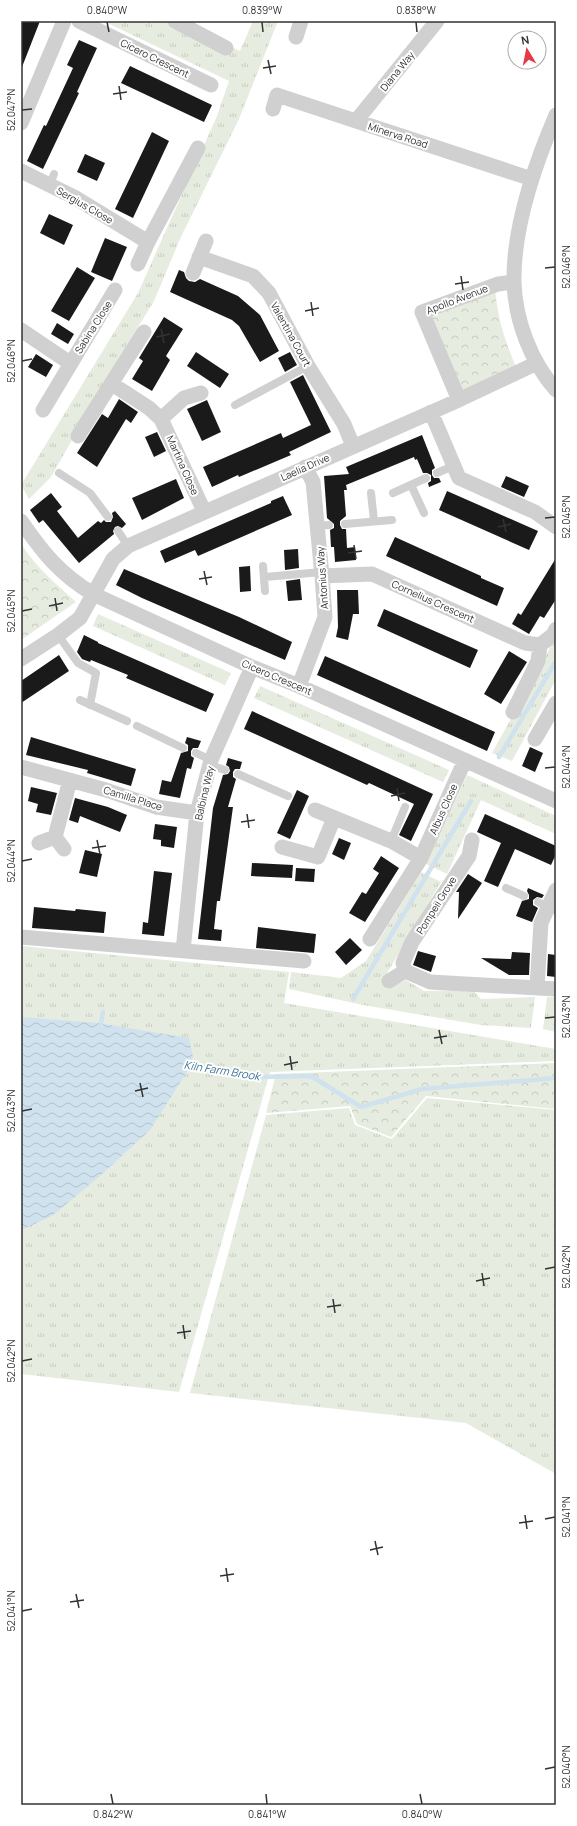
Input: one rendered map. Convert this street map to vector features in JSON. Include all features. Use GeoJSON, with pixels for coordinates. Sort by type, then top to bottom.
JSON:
{"type":"FeatureCollection","features":[{"type":"Feature","properties":{"kind":"street"},"geometry":{"type":"LineString","coordinates":[[21,123],[64,21]]}},
{"type":"Feature","properties":{"kind":"street","name":"Cicero Crescent"},"geometry":{"type":"LineString","coordinates":[[79,21],[210,85]]}},
{"type":"Feature","properties":{"kind":"street"},"geometry":{"type":"LineString","coordinates":[[175,21],[226,48]]}},
{"type":"Feature","properties":{"kind":"street"},"geometry":{"type":"LineString","coordinates":[[296,37],[301,21]]}},
{"type":"Feature","properties":{"kind":"street","name":"Diana Way"},"geometry":{"type":"LineString","coordinates":[[356,121],[437,21]]}},
{"type":"Feature","properties":{"kind":"street","name":"Minerva Road"},"geometry":{"type":"LineString","coordinates":[[273,109],[277,95],[532,178]]}},
{"type":"Feature","properties":{"kind":"street"},"geometry":{"type":"LineString","coordinates":[[556,115],[544,142],[532,178],[518,236],[514,282],[522,328],[537,363],[547,380],[556,390]]}},
{"type":"Feature","properties":{"kind":"street"},"geometry":{"type":"LineString","coordinates":[[138,264],[148,242],[198,148]]}},
{"type":"Feature","properties":{"kind":"street","name":"Sergius Close"},"geometry":{"type":"LineString","coordinates":[[21,171],[52,180],[74,197],[148,242]]}},
{"type":"Feature","properties":{"kind":"street"},"geometry":{"type":"LineString","coordinates":[[193,273],[206,241]]}},
{"type":"Feature","properties":{"kind":"street","name":"Valentina Court"},"geometry":{"type":"LineString","coordinates":[[200,257],[254,276],[269,293],[308,366],[344,424],[353,446]]}},
{"type":"Feature","properties":{"kind":"street","name":"Apollo Avenue"},"geometry":{"type":"LineString","coordinates":[[459,400],[422,312],[498,284],[514,282]]}},
{"type":"Feature","properties":{"kind":"street","name":"Sabina Close"},"geometry":{"type":"LineString","coordinates":[[43,410],[115,290]]}},
{"type":"Feature","properties":{"kind":"street","name":"Sabina Close"},"geometry":{"type":"LineString","coordinates":[[21,330],[70,363]]}},
{"type":"Feature","properties":{"kind":"street"},"geometry":{"type":"LineString","coordinates":[[78,436],[144,332]]}},
{"type":"Feature","properties":{"kind":"street","name":"Laelia Drive"},"geometry":{"type":"LineString","coordinates":[[21,659],[58,635],[80,618],[113,559],[128,546],[459,400],[537,363]]}},
{"type":"Feature","properties":{"kind":"street","name":"Martina Close"},"geometry":{"type":"LineString","coordinates":[[112,384],[149,408],[161,418],[204,512]]}},
{"type":"Feature","properties":{"kind":"street"},"geometry":{"type":"LineString","coordinates":[[161,418],[184,398],[201,393]]}},
{"type":"Feature","properties":{"kind":"street"},"geometry":{"type":"LineString","coordinates":[[431,412],[459,478],[534,512],[556,527]]}},
{"type":"Feature","properties":{"kind":"street","name":"Antonius Way"},"geometry":{"type":"LineString","coordinates":[[300,686],[324,617],[322,574],[324,525],[313,482],[306,467]]}},
{"type":"Feature","properties":{"kind":"street","name":"Cicero Crescent"},"geometry":{"type":"LineString","coordinates":[[21,521],[42,552],[74,582],[93,594],[252,667],[300,686],[556,801]]}},
{"type":"Feature","properties":{"kind":"street","name":"Cornelius Crescent"},"geometry":{"type":"LineString","coordinates":[[322,574],[372,574],[525,643],[540,645]]}},
{"type":"Feature","properties":{"kind":"street"},"geometry":{"type":"LineString","coordinates":[[513,712],[538,661],[540,645],[553,635],[556,630]]}},
{"type":"Feature","properties":{"kind":"street","name":"Balbina Way"},"geometry":{"type":"LineString","coordinates":[[183,951],[197,813],[211,763],[252,667]]}},
{"type":"Feature","properties":{"kind":"street"},"geometry":{"type":"LineString","coordinates":[[535,739],[556,703]]}},
{"type":"Feature","properties":{"kind":"street","name":"Albus Close"},"geometry":{"type":"LineString","coordinates":[[370,939],[421,858],[465,760]]}},
{"type":"Feature","properties":{"kind":"street","name":"Camilla Place"},"geometry":{"type":"LineString","coordinates":[[21,767],[70,780],[156,807],[197,813]]}},
{"type":"Feature","properties":{"kind":"street"},"geometry":{"type":"LineString","coordinates":[[55,837],[70,780]]}},
{"type":"Feature","properties":{"kind":"street"},"geometry":{"type":"LineString","coordinates":[[315,810],[391,841],[421,858]]}},
{"type":"Feature","properties":{"kind":"street"},"geometry":{"type":"LineString","coordinates":[[282,847],[318,857],[334,818]]}},
{"type":"Feature","properties":{"kind":"street"},"geometry":{"type":"LineString","coordinates":[[39,843],[55,837]]}},
{"type":"Feature","properties":{"kind":"street"},"geometry":{"type":"LineString","coordinates":[[55,837],[64,849]]}},
{"type":"Feature","properties":{"kind":"street","name":"Pompeii Grove"},"geometry":{"type":"LineString","coordinates":[[405,971],[403,963],[412,942],[468,856],[472,840]]}},
{"type":"Feature","properties":{"kind":"street"},"geometry":{"type":"LineString","coordinates":[[538,987],[541,923],[547,906],[556,890]]}},
{"type":"Feature","properties":{"kind":"street"},"geometry":{"type":"LineString","coordinates":[[21,937],[125,944],[183,951],[304,961]]}},
{"type":"Feature","properties":{"kind":"street"},"geometry":{"type":"LineString","coordinates":[[389,981],[405,971],[430,982],[556,989]]}},
{"type":"Feature","properties":{"kind":"lane"},"geometry":{"type":"LineString","coordinates":[[235,405],[308,366]]}},
{"type":"Feature","properties":{"kind":"lane"},"geometry":{"type":"LineString","coordinates":[[437,473],[453,466]]}},
{"type":"Feature","properties":{"kind":"lane"},"geometry":{"type":"LineString","coordinates":[[59,473],[90,492],[108,517]]}},
{"type":"Feature","properties":{"kind":"lane"},"geometry":{"type":"LineString","coordinates":[[393,493],[426,478]]}},
{"type":"Feature","properties":{"kind":"lane"},"geometry":{"type":"LineString","coordinates":[[411,485],[424,513]]}},
{"type":"Feature","properties":{"kind":"lane"},"geometry":{"type":"LineString","coordinates":[[371,493],[374,520]]}},
{"type":"Feature","properties":{"kind":"lane"},"geometry":{"type":"LineString","coordinates":[[345,524],[374,520],[392,520]]}},
{"type":"Feature","properties":{"kind":"lane"},"geometry":{"type":"LineString","coordinates":[[118,531],[128,546]]}},
{"type":"Feature","properties":{"kind":"lane"},"geometry":{"type":"LineString","coordinates":[[263,566],[265,590]]}},
{"type":"Feature","properties":{"kind":"lane"},"geometry":{"type":"LineString","coordinates":[[264,577],[322,574]]}},
{"type":"Feature","properties":{"kind":"lane"},"geometry":{"type":"LineString","coordinates":[[58,635],[78,663],[96,673],[90,705]]}},
{"type":"Feature","properties":{"kind":"lane"},"geometry":{"type":"LineString","coordinates":[[80,700],[127,721]]}},
{"type":"Feature","properties":{"kind":"lane"},"geometry":{"type":"LineString","coordinates":[[137,726],[183,748]]}},
{"type":"Feature","properties":{"kind":"lane"},"geometry":{"type":"LineString","coordinates":[[196,753],[225,770]]}},
{"type":"Feature","properties":{"kind":"lane"},"geometry":{"type":"LineString","coordinates":[[238,774],[288,796]]}},
{"type":"Feature","properties":{"kind":"lane"},"geometry":{"type":"LineString","coordinates":[[391,841],[405,807]]}},
{"type":"Feature","properties":{"kind":"lane"},"geometry":{"type":"LineString","coordinates":[[506,888],[524,896]]}},
{"type":"Feature","properties":{"kind":"green space"},"geometry":{"type":"Polygon","coordinates":[[[103,21],[175,21],[240,51],[253,21],[278,21],[239,119],[180,239],[154,301],[108,376],[51,477],[29,499],[21,485],[138,293],[217,116],[229,81],[103,21]]]}},
{"type":"Feature","properties":{"kind":"green space"},"geometry":{"type":"Polygon","coordinates":[[[495,287],[502,329],[517,369],[460,395],[427,315],[495,287]]]}},
{"type":"Feature","properties":{"kind":"green space"},"geometry":{"type":"Polygon","coordinates":[[[21,544],[40,568],[76,602],[21,640],[21,544]]]}},
{"type":"Feature","properties":{"kind":"green space"},"geometry":{"type":"Polygon","coordinates":[[[98,614],[231,673],[225,685],[93,626],[98,614]]]}},
{"type":"Feature","properties":{"kind":"green space"},"geometry":{"type":"Polygon","coordinates":[[[556,637],[556,679],[512,761],[492,753],[556,637]]]}},
{"type":"Feature","properties":{"kind":"green space"},"geometry":{"type":"Polygon","coordinates":[[[260,686],[449,770],[443,782],[254,698],[260,686]]]}},
{"type":"Feature","properties":{"kind":"green space"},"geometry":{"type":"Polygon","coordinates":[[[467,775],[556,816],[556,834],[481,800],[447,874],[426,864],[467,775]]]}},
{"type":"Feature","properties":{"kind":"green space"},"geometry":{"type":"Polygon","coordinates":[[[421,872],[441,882],[383,980],[387,989],[406,980],[424,991],[473,990],[481,999],[535,997],[531,1028],[481,1025],[363,1005],[289,989],[291,972],[341,978],[366,961],[421,872]]]}},
{"type":"Feature","properties":{"kind":"green space"},"geometry":{"type":"Polygon","coordinates":[[[21,946],[289,972],[284,1003],[556,1049],[556,1061],[270,1072],[179,1392],[21,1374],[21,946]]]}},
{"type":"Feature","properties":{"kind":"green space"},"geometry":{"type":"Polygon","coordinates":[[[547,997],[556,997],[556,1032],[543,1029],[547,997]]]}},
{"type":"Feature","properties":{"kind":"green space"},"geometry":{"type":"Polygon","coordinates":[[[556,1063],[556,1109],[426,1096],[391,1137],[357,1124],[350,1106],[266,1113],[276,1074],[556,1063]]]}},
{"type":"Feature","properties":{"kind":"green space"},"geometry":{"type":"Polygon","coordinates":[[[427,1098],[556,1110],[556,1474],[466,1423],[190,1393],[266,1115],[349,1108],[355,1125],[392,1139],[427,1098]]]}},
{"type":"Feature","properties":{"kind":"water"},"geometry":{"type":"Polygon","coordinates":[[[21,1017],[98,1023],[189,1038],[193,1057],[188,1070],[150,1130],[101,1175],[52,1216],[21,1230],[21,1017]]]}},
{"type":"Feature","properties":{"kind":"building"},"geometry":{"type":"Polygon","coordinates":[[[21,21],[40,21],[22,67],[21,67],[21,21]]]}},
{"type":"Feature","properties":{"kind":"building"},"geometry":{"type":"Polygon","coordinates":[[[79,40],[97,48],[77,92],[79,93],[43,169],[27,161],[44,125],[46,126],[73,68],[67,65],[79,40]]]}},
{"type":"Feature","properties":{"kind":"building"},"geometry":{"type":"Polygon","coordinates":[[[130,66],[212,105],[204,122],[121,83],[130,66]]]}},
{"type":"Feature","properties":{"kind":"building"},"geometry":{"type":"Polygon","coordinates":[[[152,132],[169,141],[133,218],[115,209],[152,132]]]}},
{"type":"Feature","properties":{"kind":"building"},"geometry":{"type":"Polygon","coordinates":[[[85,154],[105,163],[97,181],[77,172],[85,154]]]}},
{"type":"Feature","properties":{"kind":"building"},"geometry":{"type":"Polygon","coordinates":[[[49,214],[73,225],[64,245],[40,233],[49,214]]]}},
{"type":"Feature","properties":{"kind":"building"},"geometry":{"type":"Polygon","coordinates":[[[105,238],[127,247],[112,281],[91,272],[105,238]]]}},
{"type":"Feature","properties":{"kind":"building"},"geometry":{"type":"Polygon","coordinates":[[[77,267],[95,278],[69,321],[51,311],[77,267]]]}},
{"type":"Feature","properties":{"kind":"building"},"geometry":{"type":"Polygon","coordinates":[[[179,270],[184,272],[189,281],[195,282],[200,279],[238,296],[260,315],[279,351],[260,362],[239,326],[232,320],[170,292],[179,270]]]}},
{"type":"Feature","properties":{"kind":"building"},"geometry":{"type":"Polygon","coordinates":[[[164,317],[183,329],[166,356],[170,360],[152,391],[132,379],[143,361],[139,358],[164,317]]]}},
{"type":"Feature","properties":{"kind":"building"},"geometry":{"type":"Polygon","coordinates":[[[57,323],[74,334],[68,344],[51,334],[57,323]]]}},
{"type":"Feature","properties":{"kind":"building"},"geometry":{"type":"Polygon","coordinates":[[[196,352],[229,374],[220,388],[187,366],[196,352]]]}},
{"type":"Feature","properties":{"kind":"building"},"geometry":{"type":"Polygon","coordinates":[[[290,352],[297,365],[285,372],[278,358],[290,352]]]}},
{"type":"Feature","properties":{"kind":"building"},"geometry":{"type":"Polygon","coordinates":[[[36,354],[53,365],[46,377],[28,367],[36,354]]]}},
{"type":"Feature","properties":{"kind":"building"},"geometry":{"type":"Polygon","coordinates":[[[303,375],[331,432],[289,452],[291,455],[239,477],[238,475],[212,487],[203,467],[281,433],[283,438],[311,425],[290,382],[303,375]]]}},
{"type":"Feature","properties":{"kind":"building"},"geometry":{"type":"Polygon","coordinates":[[[119,399],[138,412],[131,423],[126,419],[97,467],[77,453],[102,414],[108,418],[119,399]]]}},
{"type":"Feature","properties":{"kind":"building"},"geometry":{"type":"Polygon","coordinates":[[[207,400],[221,432],[202,441],[187,409],[207,400]]]}},
{"type":"Feature","properties":{"kind":"building"},"geometry":{"type":"Polygon","coordinates":[[[157,432],[166,451],[154,457],[145,437],[157,432]]]}},
{"type":"Feature","properties":{"kind":"building"},"geometry":{"type":"Polygon","coordinates":[[[422,435],[435,468],[432,470],[432,475],[434,478],[439,478],[441,482],[429,487],[428,483],[431,481],[431,475],[423,473],[417,459],[415,460],[414,457],[346,485],[347,490],[344,490],[346,516],[340,521],[340,525],[342,529],[346,529],[347,548],[355,547],[356,560],[335,562],[334,547],[331,547],[330,530],[334,528],[334,524],[327,518],[324,476],[349,474],[346,467],[422,435]]]}},
{"type":"Feature","properties":{"kind":"building"},"geometry":{"type":"Polygon","coordinates":[[[506,476],[529,486],[524,497],[501,487],[506,476]]]}},
{"type":"Feature","properties":{"kind":"building"},"geometry":{"type":"Polygon","coordinates":[[[176,479],[184,498],[142,520],[132,498],[176,479]]]}},
{"type":"Feature","properties":{"kind":"building"},"geometry":{"type":"Polygon","coordinates":[[[447,491],[538,531],[529,550],[439,510],[447,491]]]}},
{"type":"Feature","properties":{"kind":"building"},"geometry":{"type":"Polygon","coordinates":[[[51,493],[62,507],[57,511],[78,538],[98,521],[101,523],[104,520],[106,522],[111,522],[113,517],[112,513],[115,511],[126,524],[122,528],[118,526],[115,527],[113,531],[114,534],[79,563],[43,520],[39,523],[30,510],[51,493]]]}},
{"type":"Feature","properties":{"kind":"building"},"geometry":{"type":"Polygon","coordinates":[[[283,496],[292,515],[198,556],[195,550],[165,563],[160,551],[271,503],[271,501],[283,496]]]}},
{"type":"Feature","properties":{"kind":"building"},"geometry":{"type":"Polygon","coordinates":[[[395,537],[504,588],[497,606],[386,556],[395,537]]]}},
{"type":"Feature","properties":{"kind":"building"},"geometry":{"type":"Polygon","coordinates":[[[298,549],[299,568],[285,570],[284,550],[298,549]]]}},
{"type":"Feature","properties":{"kind":"building"},"geometry":{"type":"Polygon","coordinates":[[[556,558],[556,599],[544,618],[540,616],[529,634],[512,624],[518,613],[521,615],[556,558]]]}},
{"type":"Feature","properties":{"kind":"building"},"geometry":{"type":"Polygon","coordinates":[[[250,566],[251,591],[240,592],[239,567],[250,566]]]}},
{"type":"Feature","properties":{"kind":"building"},"geometry":{"type":"Polygon","coordinates":[[[124,569],[239,617],[292,642],[285,660],[142,598],[116,585],[124,569]]]}},
{"type":"Feature","properties":{"kind":"building"},"geometry":{"type":"Polygon","coordinates":[[[300,579],[302,600],[288,601],[286,581],[300,579]]]}},
{"type":"Feature","properties":{"kind":"building"},"geometry":{"type":"Polygon","coordinates":[[[337,590],[358,590],[359,614],[353,614],[348,640],[336,637],[338,627],[337,590]]]}},
{"type":"Feature","properties":{"kind":"building"},"geometry":{"type":"Polygon","coordinates":[[[384,609],[478,650],[470,668],[377,626],[384,609]]]}},
{"type":"Feature","properties":{"kind":"building"},"geometry":{"type":"Polygon","coordinates":[[[84,635],[98,643],[214,694],[206,712],[126,678],[128,675],[91,660],[90,662],[82,659],[77,652],[84,635]]]}},
{"type":"Feature","properties":{"kind":"building"},"geometry":{"type":"Polygon","coordinates":[[[509,651],[527,662],[501,704],[484,694],[509,651]]]}},
{"type":"Feature","properties":{"kind":"building"},"geometry":{"type":"Polygon","coordinates":[[[59,655],[69,671],[21,703],[21,681],[59,655]]]}},
{"type":"Feature","properties":{"kind":"building"},"geometry":{"type":"Polygon","coordinates":[[[325,656],[495,732],[487,751],[317,675],[325,656]]]}},
{"type":"Feature","properties":{"kind":"building"},"geometry":{"type":"Polygon","coordinates":[[[252,711],[433,794],[411,841],[399,835],[414,804],[369,783],[367,785],[244,729],[252,711]]]}},
{"type":"Feature","properties":{"kind":"building"},"geometry":{"type":"Polygon","coordinates":[[[31,737],[136,769],[131,786],[87,773],[88,770],[26,755],[31,737]]]}},
{"type":"Feature","properties":{"kind":"building"},"geometry":{"type":"Polygon","coordinates":[[[187,737],[201,741],[198,748],[193,748],[191,751],[191,756],[194,758],[191,769],[187,768],[180,798],[159,794],[162,780],[171,782],[181,753],[188,751],[188,745],[185,743],[187,737]]]}},
{"type":"Feature","properties":{"kind":"building"},"geometry":{"type":"Polygon","coordinates":[[[530,747],[543,753],[535,772],[522,766],[530,747]]]}},
{"type":"Feature","properties":{"kind":"building"},"geometry":{"type":"Polygon","coordinates":[[[228,758],[242,762],[240,769],[235,769],[233,772],[233,777],[236,779],[228,807],[233,807],[220,901],[217,901],[214,929],[222,930],[221,941],[198,939],[213,808],[223,775],[228,774],[230,771],[229,767],[226,765],[228,758]]]}},
{"type":"Feature","properties":{"kind":"building"},"geometry":{"type":"Polygon","coordinates":[[[31,787],[57,793],[51,815],[36,812],[38,804],[28,801],[31,787]]]}},
{"type":"Feature","properties":{"kind":"building"},"geometry":{"type":"Polygon","coordinates":[[[297,790],[309,796],[290,839],[277,833],[297,790]]]}},
{"type":"Feature","properties":{"kind":"building"},"geometry":{"type":"Polygon","coordinates":[[[75,798],[108,807],[127,815],[120,832],[80,816],[78,823],[69,820],[75,798]]]}},
{"type":"Feature","properties":{"kind":"building"},"geometry":{"type":"Polygon","coordinates":[[[485,814],[556,846],[556,854],[551,865],[515,849],[498,887],[484,881],[501,843],[477,832],[485,814]]]}},
{"type":"Feature","properties":{"kind":"building"},"geometry":{"type":"Polygon","coordinates":[[[155,824],[177,827],[174,848],[161,846],[161,840],[153,839],[155,824]]]}},
{"type":"Feature","properties":{"kind":"building"},"geometry":{"type":"Polygon","coordinates":[[[339,838],[351,843],[344,860],[332,854],[339,838]]]}},
{"type":"Feature","properties":{"kind":"building"},"geometry":{"type":"Polygon","coordinates":[[[85,850],[102,854],[97,877],[79,873],[85,850]]]}},
{"type":"Feature","properties":{"kind":"building"},"geometry":{"type":"Polygon","coordinates":[[[381,856],[399,868],[365,922],[349,913],[362,892],[366,894],[379,873],[373,869],[381,856]]]}},
{"type":"Feature","properties":{"kind":"building"},"geometry":{"type":"Polygon","coordinates":[[[252,863],[293,865],[292,878],[251,876],[252,863]]]}},
{"type":"Feature","properties":{"kind":"building"},"geometry":{"type":"Polygon","coordinates":[[[296,868],[315,869],[314,882],[295,881],[296,868]]]}},
{"type":"Feature","properties":{"kind":"building"},"geometry":{"type":"Polygon","coordinates":[[[154,871],[172,873],[164,936],[142,934],[143,922],[148,923],[154,871]]]}},
{"type":"Feature","properties":{"kind":"building"},"geometry":{"type":"Polygon","coordinates":[[[468,874],[482,883],[458,919],[459,892],[456,892],[468,874]]]}},
{"type":"Feature","properties":{"kind":"building"},"geometry":{"type":"Polygon","coordinates":[[[528,888],[544,895],[542,898],[537,897],[533,900],[533,905],[538,908],[532,922],[516,916],[522,901],[529,899],[527,891],[528,888]]]}},
{"type":"Feature","properties":{"kind":"building"},"geometry":{"type":"Polygon","coordinates":[[[34,907],[106,912],[104,933],[32,928],[34,907]]]}},
{"type":"Feature","properties":{"kind":"building"},"geometry":{"type":"Polygon","coordinates":[[[258,927],[316,934],[314,953],[256,948],[258,927]]]}},
{"type":"Feature","properties":{"kind":"building"},"geometry":{"type":"Polygon","coordinates":[[[350,938],[362,950],[346,965],[335,952],[350,938]]]}},
{"type":"Feature","properties":{"kind":"building"},"geometry":{"type":"Polygon","coordinates":[[[418,951],[436,956],[431,972],[413,965],[418,951]]]}},
{"type":"Feature","properties":{"kind":"building"},"geometry":{"type":"Polygon","coordinates":[[[512,952],[530,953],[529,975],[509,975],[481,958],[511,959],[512,952]]]}},
{"type":"Feature","properties":{"kind":"building"},"geometry":{"type":"Polygon","coordinates":[[[548,954],[556,955],[556,977],[547,976],[548,954]]]}},
{"type":"Feature","properties":{"kind":"waterway"},"geometry":{"type":"LineString","coordinates":[[499,757],[556,661]]}},
{"type":"Feature","properties":{"kind":"waterway"},"geometry":{"type":"LineString","coordinates":[[353,999],[471,801]]}},
{"type":"Feature","properties":{"kind":"waterway"},"geometry":{"type":"LineString","coordinates":[[100,1030],[103,1012]]}},
{"type":"Feature","properties":{"kind":"waterway","name":"Kiln Farm Brook"},"geometry":{"type":"LineString","coordinates":[[185,1063],[254,1077],[311,1076],[361,1107],[422,1089],[556,1078]]}}]}
